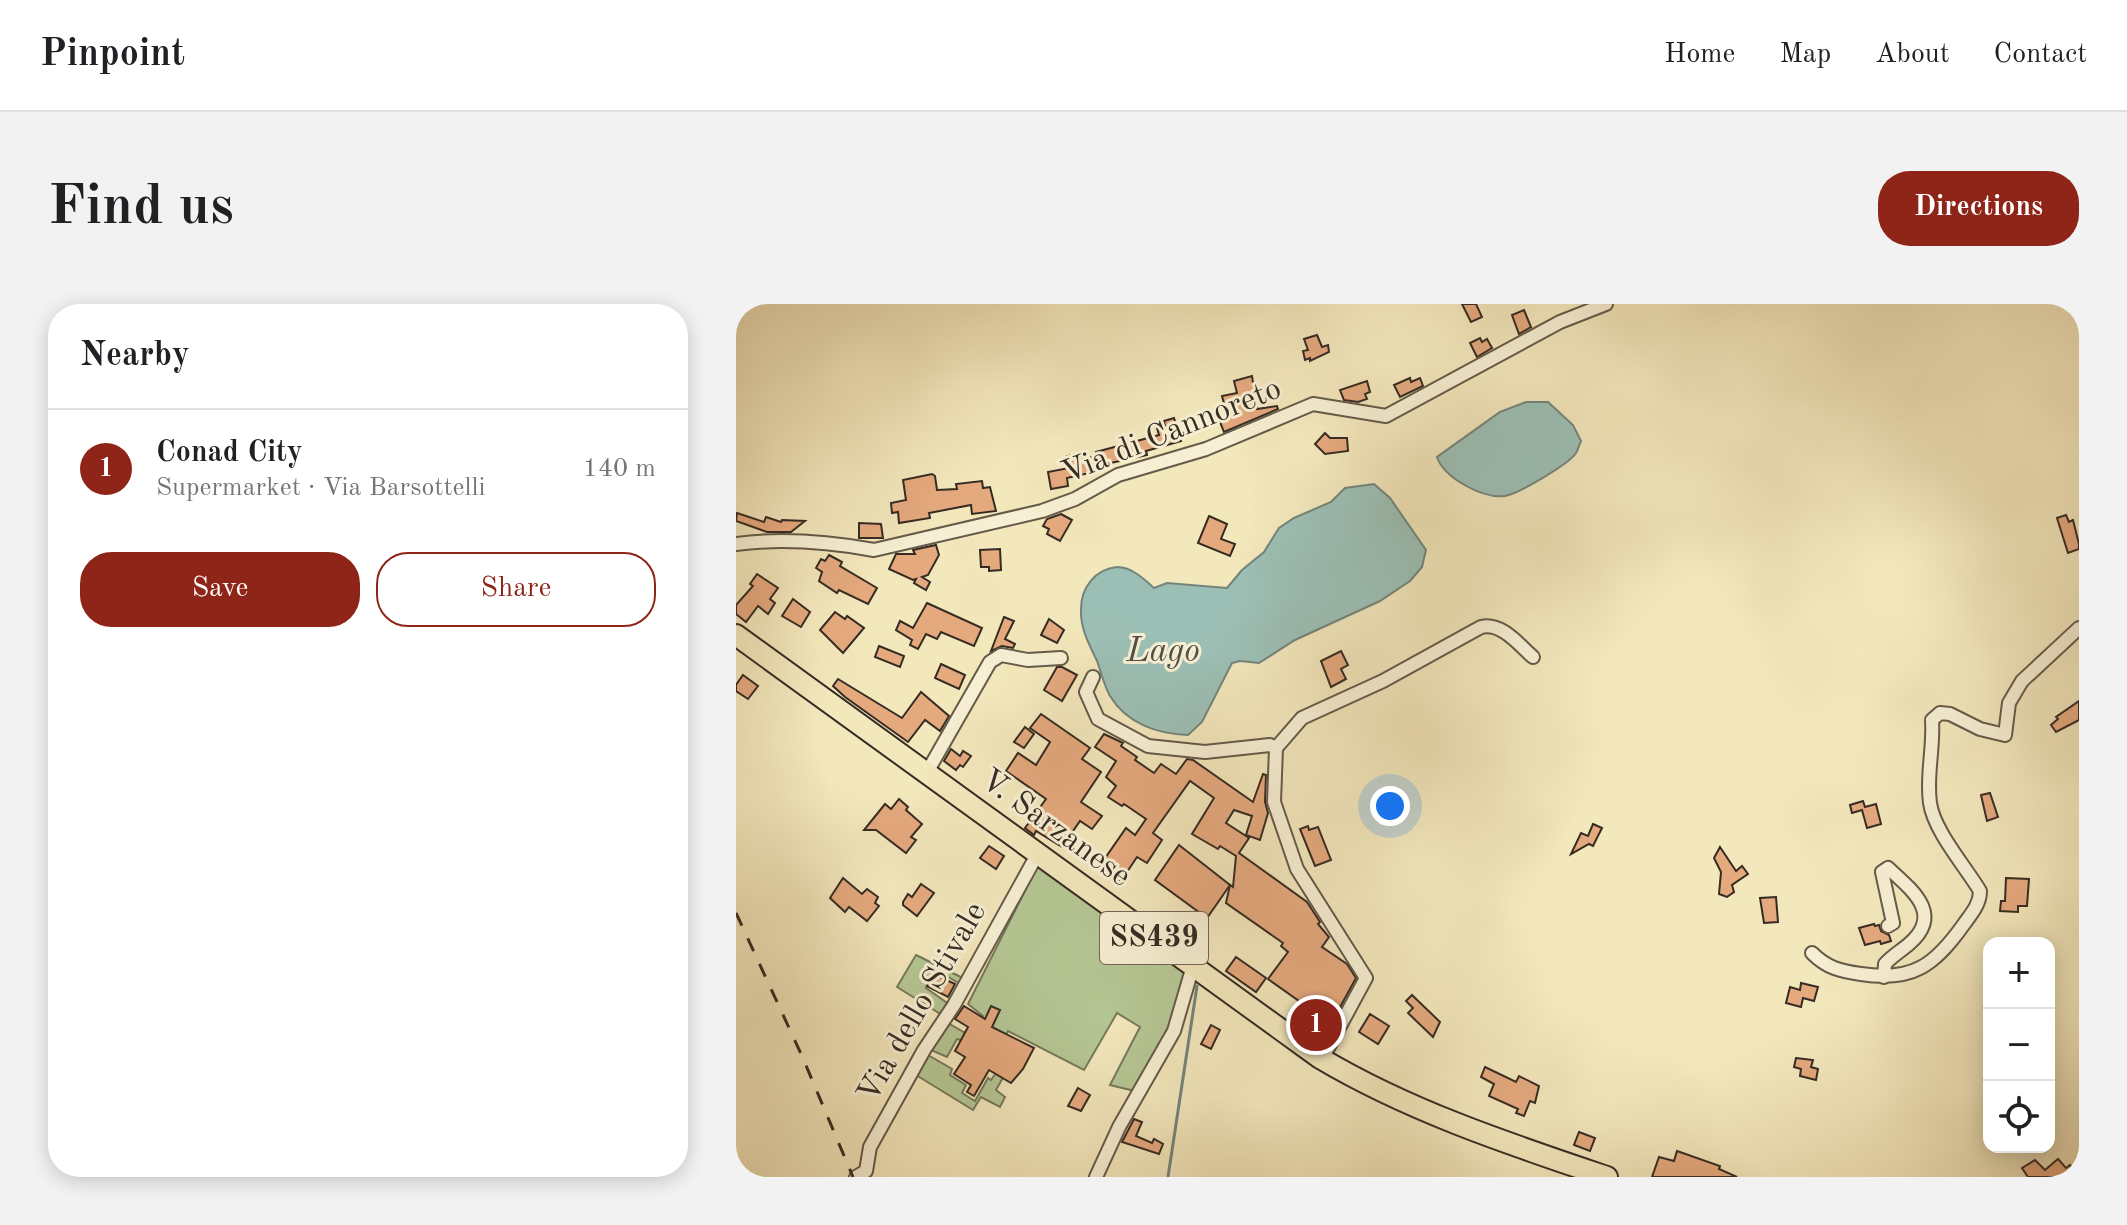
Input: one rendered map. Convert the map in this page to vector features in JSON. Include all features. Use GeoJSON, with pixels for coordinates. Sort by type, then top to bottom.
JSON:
{"type":"FeatureCollection","features":[{"type":"Feature","properties":{"kind":"main road","name":"V. Sarzanese"},"geometry":{"type":"LineString","coordinates":[[736,635],[1320,1058],[1357,1080],[1414,1106],[1607,1177]]}},
{"type":"Feature","properties":{"kind":"street","name":"Via di Cannoreto"},"geometry":{"type":"LineString","coordinates":[[736,544],[789,542],[874,550],[1042,511],[1075,499],[1118,475],[1243,436],[1313,404],[1386,416],[1560,322],[1606,304]]}},
{"type":"Feature","properties":{"kind":"street"},"geometry":{"type":"LineString","coordinates":[[1320,1058],[1366,978],[1297,869],[1274,802],[1276,748],[1302,718],[1383,681],[1481,627],[1489,625],[1506,632],[1533,657]]}},
{"type":"Feature","properties":{"kind":"street"},"geometry":{"type":"LineString","coordinates":[[1812,953],[1824,966],[1838,971],[1884,977],[1914,973],[1952,942],[1980,901],[1980,891],[1932,815],[1929,800],[1932,720],[1940,713],[1950,714],[1980,729],[2005,735],[2009,703],[2022,681],[2079,628]]}},
{"type":"Feature","properties":{"kind":"street"},"geometry":{"type":"LineString","coordinates":[[926,774],[990,662],[1001,655],[1028,660],[1061,658]]}},
{"type":"Feature","properties":{"kind":"street"},"geometry":{"type":"LineString","coordinates":[[1093,677],[1086,692],[1098,719],[1148,746],[1205,752],[1270,745],[1276,748]]}},
{"type":"Feature","properties":{"kind":"street","name":"Via dello Stivale"},"geometry":{"type":"LineString","coordinates":[[856,1177],[866,1171],[870,1147],[924,1050],[954,1005],[1038,853]]}},
{"type":"Feature","properties":{"kind":"street"},"geometry":{"type":"LineString","coordinates":[[1884,977],[1885,964],[1921,931],[1925,916],[1916,893],[1888,868],[1882,872],[1893,923],[1888,926]]}},
{"type":"Feature","properties":{"kind":"street"},"geometry":{"type":"LineString","coordinates":[[1096,1177],[1119,1127],[1174,1031],[1193,966]]}},
{"type":"Feature","properties":{"kind":"green space"},"geometry":{"type":"Polygon","coordinates":[[[1038,865],[1187,971],[1170,1028],[1135,1091],[1110,1085],[1140,1027],[1117,1013],[1084,1070],[1008,1031],[1003,1040],[968,1004],[1038,865]]]}},
{"type":"Feature","properties":{"kind":"green space"},"geometry":{"type":"Polygon","coordinates":[[[916,955],[965,979],[962,985],[940,972],[937,977],[932,975],[926,988],[950,1005],[942,1015],[897,987],[916,955]]]}},
{"type":"Feature","properties":{"kind":"green space"},"geometry":{"type":"Polygon","coordinates":[[[946,1022],[967,1034],[964,1041],[957,1039],[947,1057],[931,1050],[946,1022]]]}},
{"type":"Feature","properties":{"kind":"green space"},"geometry":{"type":"Polygon","coordinates":[[[1012,1051],[1016,1054],[996,1090],[1005,1097],[1000,1107],[981,1097],[973,1110],[916,1075],[928,1055],[952,1069],[950,1075],[966,1085],[962,1093],[975,1101],[988,1078],[991,1080],[1012,1051]]]}},
{"type":"Feature","properties":{"kind":"water"},"geometry":{"type":"Polygon","coordinates":[[[1526,402],[1548,402],[1573,425],[1581,441],[1576,453],[1564,464],[1505,496],[1486,494],[1465,486],[1441,465],[1437,457],[1500,412],[1526,402]]]}},
{"type":"Feature","properties":{"kind":"water","name":"Lago"},"geometry":{"type":"Polygon","coordinates":[[[1374,484],[1390,498],[1426,550],[1422,567],[1410,581],[1380,601],[1295,640],[1259,663],[1232,663],[1202,722],[1188,735],[1144,726],[1117,706],[1106,687],[1082,623],[1084,594],[1096,576],[1117,567],[1133,571],[1154,588],[1167,583],[1227,588],[1242,570],[1264,552],[1279,528],[1331,502],[1345,488],[1374,484]]]}},
{"type":"Feature","properties":{"kind":"building"},"geometry":{"type":"Polygon","coordinates":[[[1462,304],[1476,304],[1482,317],[1471,322],[1462,304]]]}},
{"type":"Feature","properties":{"kind":"building"},"geometry":{"type":"Polygon","coordinates":[[[1524,310],[1531,327],[1519,334],[1512,315],[1524,310]]]}},
{"type":"Feature","properties":{"kind":"building"},"geometry":{"type":"Polygon","coordinates":[[[1317,335],[1322,347],[1328,345],[1329,352],[1310,361],[1310,358],[1305,360],[1303,351],[1308,350],[1304,339],[1317,335]]]}},
{"type":"Feature","properties":{"kind":"building"},"geometry":{"type":"Polygon","coordinates":[[[1480,338],[1482,342],[1487,339],[1492,348],[1477,357],[1470,343],[1480,338]]]}},
{"type":"Feature","properties":{"kind":"building"},"geometry":{"type":"Polygon","coordinates":[[[1252,376],[1257,409],[1277,406],[1278,409],[1224,432],[1220,422],[1228,419],[1222,396],[1237,393],[1234,381],[1252,376]]]}},
{"type":"Feature","properties":{"kind":"building"},"geometry":{"type":"Polygon","coordinates":[[[1410,378],[1411,382],[1420,378],[1423,386],[1400,397],[1394,385],[1410,378]]]}},
{"type":"Feature","properties":{"kind":"building"},"geometry":{"type":"Polygon","coordinates":[[[1367,381],[1370,392],[1365,394],[1367,399],[1358,402],[1344,400],[1340,390],[1367,381]]]}},
{"type":"Feature","properties":{"kind":"building"},"geometry":{"type":"Polygon","coordinates":[[[1174,418],[1181,441],[1146,451],[1147,455],[1097,466],[1098,471],[1067,478],[1068,486],[1051,489],[1048,472],[1069,468],[1067,456],[1079,454],[1080,460],[1097,456],[1096,452],[1159,435],[1157,428],[1165,426],[1164,421],[1174,418]]]}},
{"type":"Feature","properties":{"kind":"building"},"geometry":{"type":"Polygon","coordinates":[[[1325,433],[1330,438],[1347,438],[1348,451],[1325,454],[1315,444],[1325,433]]]}},
{"type":"Feature","properties":{"kind":"building"},"geometry":{"type":"Polygon","coordinates":[[[932,474],[937,490],[957,489],[956,484],[982,481],[983,488],[990,487],[996,511],[972,514],[971,505],[929,513],[930,518],[899,523],[898,512],[892,513],[891,503],[906,500],[903,480],[932,474]]]}},
{"type":"Feature","properties":{"kind":"building"},"geometry":{"type":"Polygon","coordinates":[[[737,513],[764,522],[766,517],[781,522],[805,521],[791,532],[767,532],[736,521],[737,513]]]}},
{"type":"Feature","properties":{"kind":"building"},"geometry":{"type":"Polygon","coordinates":[[[1061,514],[1072,520],[1060,541],[1047,534],[1049,529],[1043,526],[1047,519],[1061,514]]]}},
{"type":"Feature","properties":{"kind":"building"},"geometry":{"type":"Polygon","coordinates":[[[2066,515],[2069,522],[2073,520],[2079,544],[2079,549],[2068,553],[2057,518],[2066,515]]]}},
{"type":"Feature","properties":{"kind":"building"},"geometry":{"type":"Polygon","coordinates":[[[1209,516],[1227,524],[1221,539],[1235,544],[1230,556],[1198,543],[1209,516]]]}},
{"type":"Feature","properties":{"kind":"building"},"geometry":{"type":"Polygon","coordinates":[[[859,523],[881,524],[883,538],[859,538],[859,523]]]}},
{"type":"Feature","properties":{"kind":"building"},"geometry":{"type":"Polygon","coordinates":[[[936,545],[939,555],[928,575],[922,577],[930,582],[926,590],[914,583],[916,579],[889,569],[896,554],[915,554],[913,550],[936,545]]]}},
{"type":"Feature","properties":{"kind":"building"},"geometry":{"type":"Polygon","coordinates":[[[1000,549],[1001,570],[989,571],[989,567],[981,567],[980,550],[1000,549]]]}},
{"type":"Feature","properties":{"kind":"building"},"geometry":{"type":"Polygon","coordinates":[[[829,555],[842,562],[840,566],[877,588],[868,604],[839,590],[837,593],[819,581],[822,572],[816,568],[821,559],[825,561],[829,555]]]}},
{"type":"Feature","properties":{"kind":"building"},"geometry":{"type":"Polygon","coordinates":[[[757,574],[778,588],[770,599],[775,603],[768,614],[758,606],[746,622],[736,614],[736,605],[753,586],[750,584],[757,574]]]}},
{"type":"Feature","properties":{"kind":"building"},"geometry":{"type":"Polygon","coordinates":[[[793,599],[810,612],[801,627],[782,616],[793,599]]]}},
{"type":"Feature","properties":{"kind":"building"},"geometry":{"type":"Polygon","coordinates":[[[927,603],[982,628],[974,646],[941,632],[937,639],[926,634],[918,649],[910,645],[912,640],[896,630],[900,621],[913,628],[927,603]]]}},
{"type":"Feature","properties":{"kind":"building"},"geometry":{"type":"Polygon","coordinates":[[[835,612],[864,628],[843,653],[820,630],[835,612]]]}},
{"type":"Feature","properties":{"kind":"building"},"geometry":{"type":"Polygon","coordinates":[[[1004,617],[1014,621],[1005,639],[1015,644],[1013,648],[1002,646],[991,651],[1004,617]]]}},
{"type":"Feature","properties":{"kind":"building"},"geometry":{"type":"Polygon","coordinates":[[[1049,619],[1064,630],[1057,643],[1041,635],[1049,619]]]}},
{"type":"Feature","properties":{"kind":"building"},"geometry":{"type":"Polygon","coordinates":[[[879,646],[904,656],[900,667],[875,657],[879,646]]]}},
{"type":"Feature","properties":{"kind":"building"},"geometry":{"type":"Polygon","coordinates":[[[1341,651],[1348,665],[1341,669],[1346,679],[1331,687],[1321,661],[1341,651]]]}},
{"type":"Feature","properties":{"kind":"building"},"geometry":{"type":"Polygon","coordinates":[[[941,664],[965,675],[959,689],[935,678],[941,664]]]}},
{"type":"Feature","properties":{"kind":"building"},"geometry":{"type":"Polygon","coordinates":[[[1057,667],[1077,675],[1062,701],[1044,690],[1057,667]]]}},
{"type":"Feature","properties":{"kind":"building"},"geometry":{"type":"Polygon","coordinates":[[[743,675],[758,686],[748,699],[736,691],[736,685],[743,675]]]}},
{"type":"Feature","properties":{"kind":"building"},"geometry":{"type":"Polygon","coordinates":[[[838,679],[902,718],[921,692],[949,716],[940,731],[925,720],[908,742],[845,697],[833,686],[838,679]]]}},
{"type":"Feature","properties":{"kind":"building"},"geometry":{"type":"Polygon","coordinates":[[[2079,701],[2079,720],[2056,732],[2051,725],[2058,719],[2056,717],[2079,701]]]}},
{"type":"Feature","properties":{"kind":"building"},"geometry":{"type":"Polygon","coordinates":[[[1041,714],[1090,748],[1082,759],[1101,772],[1081,802],[1102,816],[1092,829],[1080,821],[1062,847],[1025,828],[1046,799],[1006,771],[1018,753],[1036,765],[1050,742],[1030,728],[1041,714]]]}},
{"type":"Feature","properties":{"kind":"building"},"geometry":{"type":"Polygon","coordinates":[[[1025,727],[1034,734],[1024,748],[1014,742],[1025,727]]]}},
{"type":"Feature","properties":{"kind":"building"},"geometry":{"type":"Polygon","coordinates":[[[1104,734],[1123,743],[1121,746],[1137,757],[1135,760],[1154,773],[1161,764],[1176,774],[1187,759],[1193,760],[1253,802],[1263,774],[1266,775],[1265,802],[1268,813],[1260,840],[1246,835],[1252,816],[1234,810],[1226,823],[1249,838],[1239,853],[1307,902],[1329,937],[1322,947],[1347,964],[1356,978],[1322,1040],[1294,1023],[1306,1006],[1268,979],[1288,952],[1281,946],[1283,943],[1226,903],[1230,885],[1233,887],[1236,856],[1192,834],[1214,798],[1190,781],[1153,833],[1162,840],[1147,863],[1137,857],[1121,881],[1099,867],[1126,828],[1135,835],[1146,819],[1108,797],[1116,786],[1106,777],[1116,761],[1095,747],[1104,734]]]}},
{"type":"Feature","properties":{"kind":"building"},"geometry":{"type":"Polygon","coordinates":[[[951,749],[960,756],[963,751],[971,756],[963,767],[960,765],[956,770],[944,761],[951,749]]]}},
{"type":"Feature","properties":{"kind":"building"},"geometry":{"type":"Polygon","coordinates":[[[1990,793],[1998,817],[1987,821],[1981,795],[1990,793]]]}},
{"type":"Feature","properties":{"kind":"building"},"geometry":{"type":"Polygon","coordinates":[[[899,799],[922,824],[911,837],[916,840],[906,853],[876,830],[864,830],[885,804],[891,809],[899,799]]]}},
{"type":"Feature","properties":{"kind":"building"},"geometry":{"type":"Polygon","coordinates":[[[1863,801],[1865,807],[1876,804],[1881,824],[1867,828],[1862,810],[1852,813],[1850,805],[1863,801]]]}},
{"type":"Feature","properties":{"kind":"building"},"geometry":{"type":"Polygon","coordinates":[[[1593,824],[1602,828],[1593,846],[1589,844],[1571,854],[1581,833],[1588,836],[1593,824]]]}},
{"type":"Feature","properties":{"kind":"building"},"geometry":{"type":"Polygon","coordinates":[[[1308,826],[1309,830],[1318,827],[1331,860],[1315,866],[1300,829],[1308,826]]]}},
{"type":"Feature","properties":{"kind":"building"},"geometry":{"type":"Polygon","coordinates":[[[1179,845],[1230,885],[1207,918],[1155,880],[1179,845]]]}},
{"type":"Feature","properties":{"kind":"building"},"geometry":{"type":"Polygon","coordinates":[[[989,846],[1004,856],[996,869],[980,858],[989,846]]]}},
{"type":"Feature","properties":{"kind":"building"},"geometry":{"type":"Polygon","coordinates":[[[1720,847],[1736,871],[1742,866],[1748,874],[1732,885],[1734,892],[1727,897],[1719,894],[1721,872],[1714,858],[1720,847]]]}},
{"type":"Feature","properties":{"kind":"building"},"geometry":{"type":"Polygon","coordinates":[[[843,878],[862,894],[867,889],[878,897],[875,903],[879,906],[867,921],[849,907],[845,912],[830,898],[843,878]]]}},
{"type":"Feature","properties":{"kind":"building"},"geometry":{"type":"Polygon","coordinates":[[[2006,878],[2029,879],[2027,906],[2018,906],[2018,912],[2000,911],[2001,901],[2005,901],[2006,878]]]}},
{"type":"Feature","properties":{"kind":"building"},"geometry":{"type":"Polygon","coordinates":[[[921,884],[934,893],[917,916],[903,902],[908,894],[912,897],[921,884]]]}},
{"type":"Feature","properties":{"kind":"building"},"geometry":{"type":"Polygon","coordinates":[[[1776,897],[1778,922],[1764,923],[1760,898],[1776,897]]]}},
{"type":"Feature","properties":{"kind":"building"},"geometry":{"type":"Polygon","coordinates":[[[1874,924],[1889,935],[1891,941],[1865,945],[1859,928],[1874,924]]]}},
{"type":"Feature","properties":{"kind":"building"},"geometry":{"type":"Polygon","coordinates":[[[1236,957],[1266,978],[1256,992],[1226,971],[1236,957]]]}},
{"type":"Feature","properties":{"kind":"building"},"geometry":{"type":"Polygon","coordinates":[[[934,974],[955,984],[948,997],[927,986],[934,974]]]}},
{"type":"Feature","properties":{"kind":"building"},"geometry":{"type":"Polygon","coordinates":[[[1801,983],[1818,987],[1814,1001],[1803,998],[1801,1007],[1786,1003],[1790,987],[1800,990],[1801,983]]]}},
{"type":"Feature","properties":{"kind":"building"},"geometry":{"type":"Polygon","coordinates":[[[1412,995],[1440,1022],[1433,1037],[1408,1013],[1413,1008],[1406,1001],[1412,995]]]}},
{"type":"Feature","properties":{"kind":"building"},"geometry":{"type":"Polygon","coordinates":[[[964,1006],[985,1019],[991,1006],[1000,1010],[992,1027],[1034,1048],[1011,1083],[989,1070],[974,1096],[967,1092],[971,1085],[954,1074],[965,1057],[955,1051],[968,1027],[955,1019],[964,1006]]]}},
{"type":"Feature","properties":{"kind":"building"},"geometry":{"type":"Polygon","coordinates":[[[1370,1014],[1389,1026],[1378,1044],[1359,1032],[1370,1014]]]}},
{"type":"Feature","properties":{"kind":"building"},"geometry":{"type":"Polygon","coordinates":[[[1211,1025],[1220,1030],[1211,1049],[1201,1044],[1211,1025]]]}},
{"type":"Feature","properties":{"kind":"building"},"geometry":{"type":"Polygon","coordinates":[[[1796,1058],[1813,1060],[1811,1067],[1818,1069],[1816,1080],[1800,1076],[1801,1069],[1794,1067],[1796,1058]]]}},
{"type":"Feature","properties":{"kind":"building"},"geometry":{"type":"Polygon","coordinates":[[[1485,1067],[1516,1082],[1519,1076],[1539,1086],[1535,1103],[1530,1101],[1524,1116],[1516,1113],[1518,1109],[1489,1096],[1494,1084],[1481,1077],[1485,1067]]]}},
{"type":"Feature","properties":{"kind":"building"},"geometry":{"type":"Polygon","coordinates":[[[1078,1088],[1090,1095],[1081,1111],[1068,1106],[1078,1088]]]}},
{"type":"Feature","properties":{"kind":"building"},"geometry":{"type":"Polygon","coordinates":[[[1134,1119],[1142,1122],[1136,1136],[1163,1144],[1159,1154],[1122,1142],[1134,1119]]]}},
{"type":"Feature","properties":{"kind":"building"},"geometry":{"type":"Polygon","coordinates":[[[1579,1132],[1595,1138],[1590,1151],[1574,1145],[1579,1132]]]}},
{"type":"Feature","properties":{"kind":"building"},"geometry":{"type":"Polygon","coordinates":[[[1677,1151],[1720,1166],[1719,1169],[1737,1177],[1652,1177],[1659,1157],[1674,1161],[1677,1151]]]}},
{"type":"Feature","properties":{"kind":"building"},"geometry":{"type":"Polygon","coordinates":[[[2058,1159],[2066,1168],[2070,1165],[2079,1177],[2028,1177],[2022,1168],[2035,1160],[2045,1170],[2058,1159]]]}},
{"type":"Feature","properties":{"kind":"waterway"},"geometry":{"type":"LineString","coordinates":[[1168,1177],[1197,986]]}},
{"type":"Feature","properties":{"kind":"railway"},"geometry":{"type":"LineString","coordinates":[[736,913],[853,1177]]}},
{"type":"Feature","properties":{"kind":"place","name":"Conad City"},"geometry":{"type":"Point","coordinates":[1316,1025]}}]}
